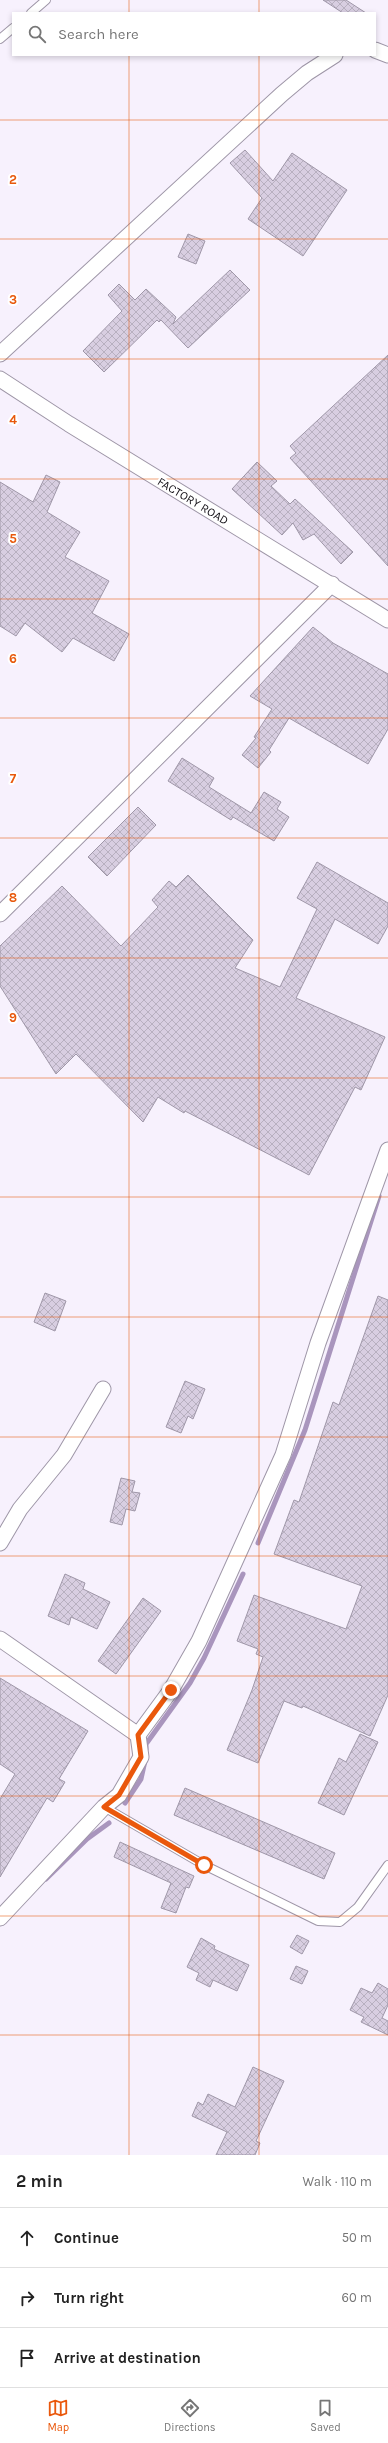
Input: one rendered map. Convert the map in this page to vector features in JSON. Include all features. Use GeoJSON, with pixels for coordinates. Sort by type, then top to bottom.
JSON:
{"type":"FeatureCollection","features":[{"type":"Feature","properties":{"kind":"street"},"geometry":{"type":"LineString","coordinates":[[376,50],[388,55]]}},
{"type":"Feature","properties":{"kind":"street"},"geometry":{"type":"LineString","coordinates":[[0,354],[282,94],[307,73],[333,56]]}},
{"type":"Feature","properties":{"kind":"street","name":"FACTORY ROAD"},"geometry":{"type":"LineString","coordinates":[[0,379],[158,480],[332,584],[388,620]]}},
{"type":"Feature","properties":{"kind":"street"},"geometry":{"type":"LineString","coordinates":[[0,914],[332,584]]}},
{"type":"Feature","properties":{"kind":"street"},"geometry":{"type":"LineString","coordinates":[[0,1918],[104,1807],[119,1795],[141,1757],[138,1735],[171,1690],[199,1641],[283,1455],[318,1343],[388,1150]]}},
{"type":"Feature","properties":{"kind":"street"},"geometry":{"type":"LineString","coordinates":[[0,1543],[20,1509],[64,1455],[103,1389]]}},
{"type":"Feature","properties":{"kind":"street"},"geometry":{"type":"LineString","coordinates":[[0,1639],[138,1735]]}},
{"type":"Feature","properties":{"kind":"lane"},"geometry":{"type":"LineString","coordinates":[[31,12],[46,0]]}},
{"type":"Feature","properties":{"kind":"lane"},"geometry":{"type":"LineString","coordinates":[[0,39],[12,29]]}},
{"type":"Feature","properties":{"kind":"lane"},"geometry":{"type":"LineString","coordinates":[[104,1807],[204,1865],[318,1921],[340,1922],[358,1907],[388,1864]]}},
{"type":"Feature","properties":{"kind":"building"},"geometry":{"type":"Polygon","coordinates":[[[323,0],[346,0],[364,12],[341,12],[323,0]]]}},
{"type":"Feature","properties":{"kind":"building"},"geometry":{"type":"Polygon","coordinates":[[[245,150],[273,181],[292,153],[347,190],[303,256],[248,219],[262,198],[230,163],[245,150]]]}},
{"type":"Feature","properties":{"kind":"building"},"geometry":{"type":"Polygon","coordinates":[[[188,234],[205,241],[196,264],[178,257],[188,234]]]}},
{"type":"Feature","properties":{"kind":"building"},"geometry":{"type":"Polygon","coordinates":[[[230,270],[250,290],[188,348],[161,320],[159,322],[157,320],[104,372],[83,351],[122,311],[108,295],[119,284],[135,300],[146,289],[176,317],[173,324],[230,270]]]}},
{"type":"Feature","properties":{"kind":"building"},"geometry":{"type":"Polygon","coordinates":[[[388,355],[388,566],[290,458],[296,453],[290,446],[388,355]]]}},
{"type":"Feature","properties":{"kind":"building"},"geometry":{"type":"Polygon","coordinates":[[[257,462],[277,481],[271,486],[290,504],[295,499],[353,552],[341,564],[314,534],[303,540],[293,523],[282,535],[232,489],[257,462]]]}},
{"type":"Feature","properties":{"kind":"building"},"geometry":{"type":"Polygon","coordinates":[[[46,475],[60,482],[47,512],[80,532],[65,557],[109,581],[92,613],[129,634],[114,661],[73,638],[62,652],[25,623],[16,636],[0,626],[0,482],[33,502],[46,475]]]}},
{"type":"Feature","properties":{"kind":"building"},"geometry":{"type":"Polygon","coordinates":[[[313,627],[333,643],[388,674],[388,729],[368,764],[289,718],[269,750],[271,752],[258,768],[242,755],[256,738],[254,737],[272,709],[250,696],[313,627]]]}},
{"type":"Feature","properties":{"kind":"building"},"geometry":{"type":"Polygon","coordinates":[[[182,758],[214,778],[209,787],[251,813],[264,792],[281,802],[277,809],[289,817],[274,841],[233,817],[231,820],[168,781],[182,758]]]}},
{"type":"Feature","properties":{"kind":"building"},"geometry":{"type":"Polygon","coordinates":[[[138,807],[156,825],[107,876],[88,857],[138,807]]]}},
{"type":"Feature","properties":{"kind":"building"},"geometry":{"type":"Polygon","coordinates":[[[317,862],[388,903],[388,926],[378,944],[335,919],[296,998],[385,1037],[361,1090],[355,1087],[309,1175],[185,1111],[184,1113],[158,1097],[143,1122],[76,1054],[56,1074],[0,986],[0,946],[62,886],[121,946],[158,907],[152,900],[169,881],[176,887],[188,875],[253,940],[235,968],[280,987],[317,909],[297,898],[317,862]]]}},
{"type":"Feature","properties":{"kind":"building"},"geometry":{"type":"Polygon","coordinates":[[[45,1293],[66,1301],[55,1331],[34,1322],[45,1293]]]}},
{"type":"Feature","properties":{"kind":"building"},"geometry":{"type":"Polygon","coordinates":[[[378,1296],[388,1300],[388,1695],[370,1736],[303,1706],[302,1708],[284,1701],[258,1763],[227,1750],[252,1690],[263,1657],[256,1654],[258,1649],[237,1641],[254,1595],[346,1629],[362,1586],[274,1554],[294,1500],[299,1502],[333,1402],[339,1405],[378,1296]]]}},
{"type":"Feature","properties":{"kind":"building"},"geometry":{"type":"Polygon","coordinates":[[[185,1381],[205,1389],[193,1419],[188,1416],[181,1433],[166,1427],[185,1381]]]}},
{"type":"Feature","properties":{"kind":"building"},"geometry":{"type":"Polygon","coordinates":[[[121,1478],[135,1481],[132,1492],[140,1493],[135,1511],[126,1509],[122,1525],[110,1522],[121,1478]]]}},
{"type":"Feature","properties":{"kind":"building"},"geometry":{"type":"Polygon","coordinates":[[[65,1574],[85,1583],[83,1589],[110,1602],[97,1629],[71,1617],[69,1625],[48,1616],[65,1574]]]}},
{"type":"Feature","properties":{"kind":"building"},"geometry":{"type":"Polygon","coordinates":[[[143,1598],[161,1611],[116,1674],[98,1661],[143,1598]]]}},
{"type":"Feature","properties":{"kind":"building"},"geometry":{"type":"Polygon","coordinates":[[[0,1678],[88,1731],[59,1779],[65,1782],[53,1802],[47,1798],[0,1877],[0,1799],[15,1774],[0,1764],[0,1678]]]}},
{"type":"Feature","properties":{"kind":"building"},"geometry":{"type":"Polygon","coordinates":[[[360,1734],[378,1742],[344,1815],[318,1803],[339,1758],[346,1762],[360,1734]]]}},
{"type":"Feature","properties":{"kind":"building"},"geometry":{"type":"Polygon","coordinates":[[[185,1788],[335,1853],[324,1879],[174,1815],[185,1788]]]}},
{"type":"Feature","properties":{"kind":"building"},"geometry":{"type":"Polygon","coordinates":[[[120,1842],[194,1876],[189,1888],[186,1887],[176,1913],[161,1908],[171,1883],[114,1857],[120,1842]]]}},
{"type":"Feature","properties":{"kind":"building"},"geometry":{"type":"Polygon","coordinates":[[[297,1935],[309,1941],[302,1954],[290,1947],[297,1935]]]}},
{"type":"Feature","properties":{"kind":"building"},"geometry":{"type":"Polygon","coordinates":[[[201,1938],[215,1946],[214,1949],[249,1965],[237,1991],[213,1980],[210,1987],[196,1980],[199,1973],[187,1967],[201,1938]]]}},
{"type":"Feature","properties":{"kind":"building"},"geometry":{"type":"Polygon","coordinates":[[[296,1966],[308,1971],[302,1984],[290,1979],[296,1966]]]}},
{"type":"Feature","properties":{"kind":"building"},"geometry":{"type":"Polygon","coordinates":[[[378,1983],[388,1989],[388,2005],[382,2018],[388,2021],[388,2035],[361,2022],[364,2017],[350,2010],[361,1988],[372,1993],[378,1983]]]}},
{"type":"Feature","properties":{"kind":"building"},"geometry":{"type":"Polygon","coordinates":[[[253,2067],[284,2081],[256,2141],[260,2143],[255,2155],[216,2155],[227,2132],[192,2116],[198,2102],[203,2105],[208,2094],[235,2107],[253,2067]]]}},
{"type":"Feature","properties":{"kind":"waterway"},"geometry":{"type":"LineString","coordinates":[[258,1543],[305,1430],[379,1196]]}},
{"type":"Feature","properties":{"kind":"waterway"},"geometry":{"type":"LineString","coordinates":[[146,1749],[146,1744],[190,1683],[204,1658],[243,1574]]}},
{"type":"Feature","properties":{"kind":"waterway"},"geometry":{"type":"LineString","coordinates":[[125,1803],[141,1779],[145,1761]]}},
{"type":"Feature","properties":{"kind":"waterway"},"geometry":{"type":"LineString","coordinates":[[46,1879],[87,1839],[109,1823]]}},
{"type":"Feature","properties":{"kind":"route"},"geometry":{"type":"LineString","coordinates":[[171,1690],[138,1735],[141,1757],[119,1795],[104,1807],[204,1865]]}}]}
